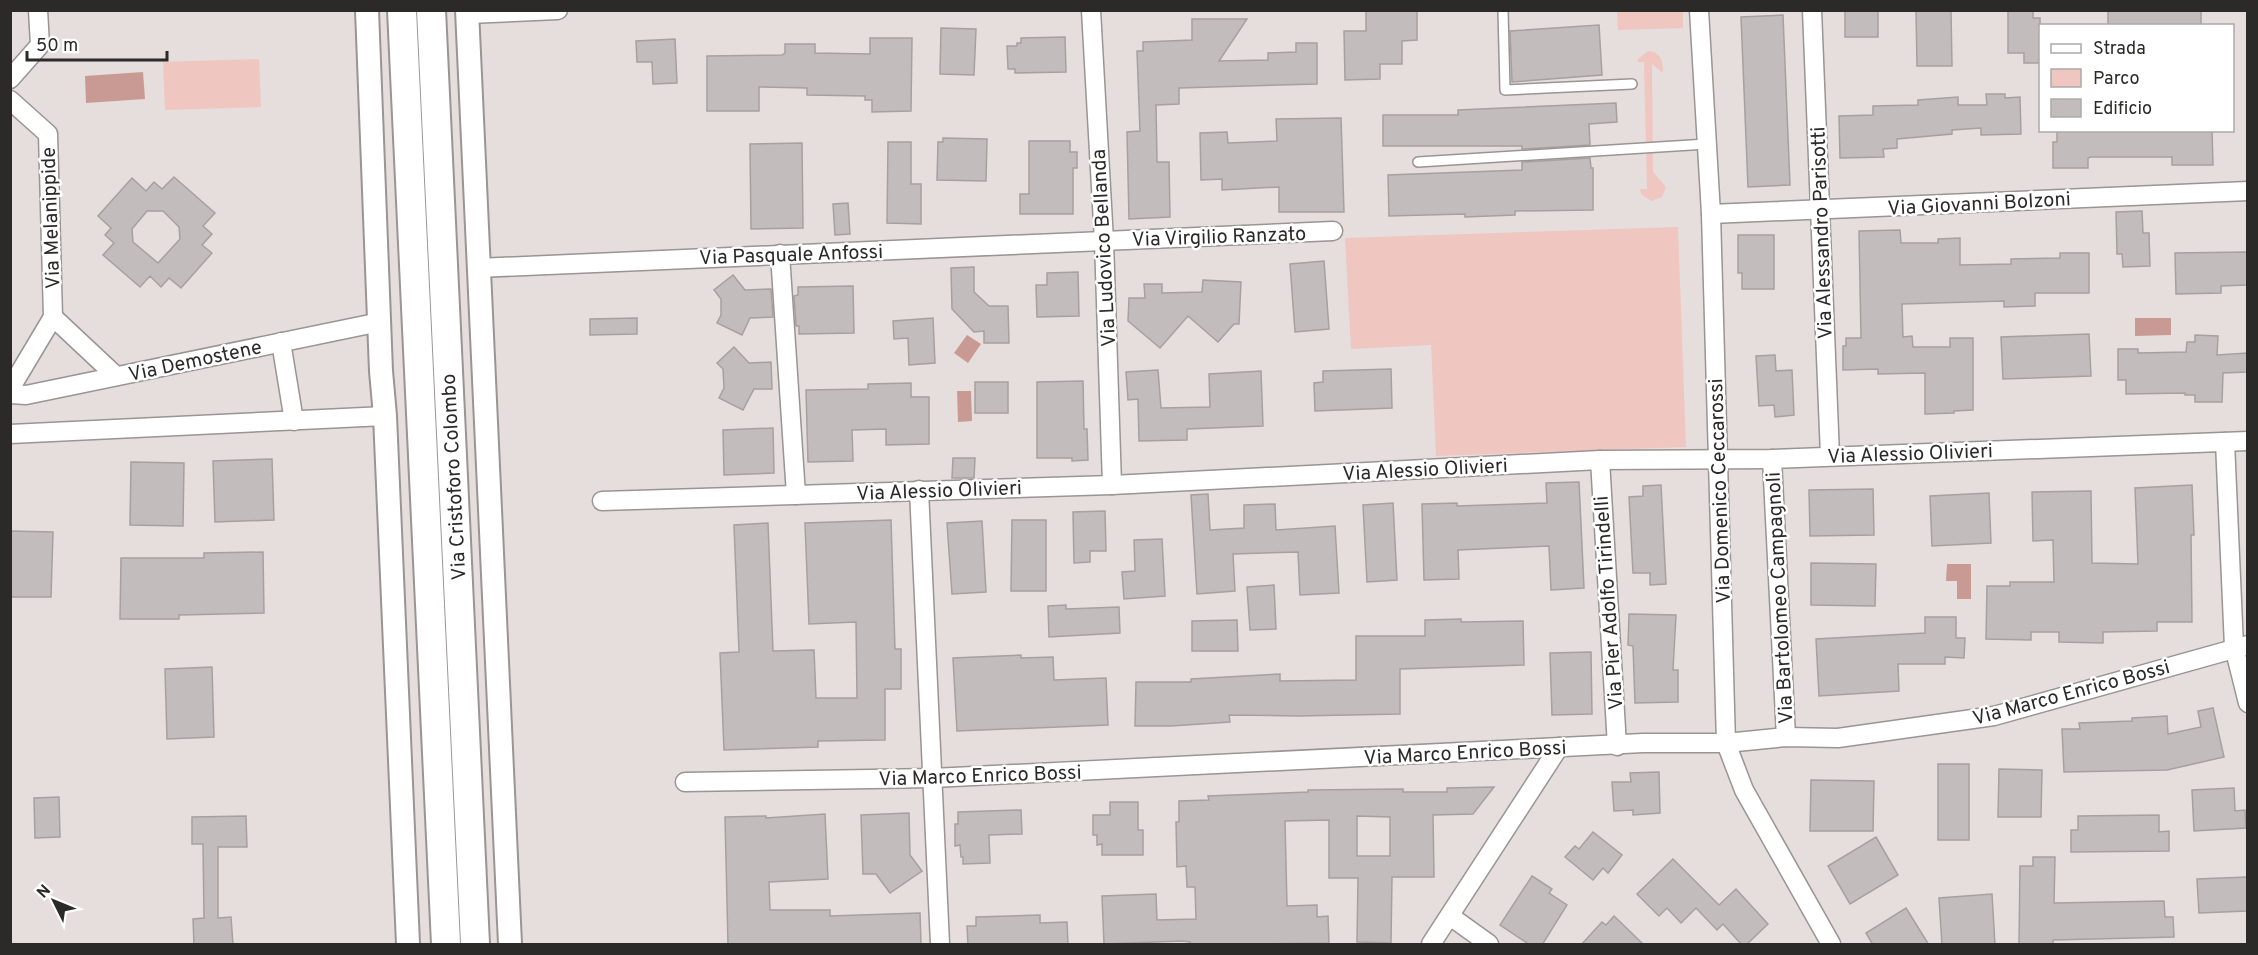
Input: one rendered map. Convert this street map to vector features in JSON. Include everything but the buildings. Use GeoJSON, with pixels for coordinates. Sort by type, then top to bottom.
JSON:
{"type":"FeatureCollection","features":[{"type":"Feature","properties":{"kind":"main road","name":"Via Cristoforo Colombo"},"geometry":{"type":"LineString","coordinates":[[402,10],[446,945]]}},
{"type":"Feature","properties":{"kind":"main road","name":"Via Cristoforo Colombo"},"geometry":{"type":"LineString","coordinates":[[431,10],[475,945]]}},
{"type":"Feature","properties":{"kind":"street"},"geometry":{"type":"LineString","coordinates":[[10,80],[40,45],[38,10]]}},
{"type":"Feature","properties":{"kind":"street"},"geometry":{"type":"LineString","coordinates":[[367,10],[381,371],[385,416],[408,945]]}},
{"type":"Feature","properties":{"kind":"street"},"geometry":{"type":"LineString","coordinates":[[468,12],[558,10]]}},
{"type":"Feature","properties":{"kind":"street","name":"Via Ludovico Bellanda"},"geometry":{"type":"LineString","coordinates":[[1091,10],[1104,241],[1112,485]]}},
{"type":"Feature","properties":{"kind":"street","name":"Via Domenico Ceccarossi"},"geometry":{"type":"LineString","coordinates":[[1699,10],[1711,214],[1726,743],[1744,790],[1832,945]]}},
{"type":"Feature","properties":{"kind":"street","name":"Via Alessandro Parisotti"},"geometry":{"type":"LineString","coordinates":[[1812,10],[1830,456]]}},
{"type":"Feature","properties":{"kind":"street","name":"Via Cristoforo Colombo"},"geometry":{"type":"LineString","coordinates":[[468,12],[510,945]]}},
{"type":"Feature","properties":{"kind":"street","name":"Via Melanippide"},"geometry":{"type":"LineString","coordinates":[[10,100],[48,134],[53,317],[10,389]]}},
{"type":"Feature","properties":{"kind":"street","name":"Via Giovanni Bolzoni"},"geometry":{"type":"LineString","coordinates":[[1711,214],[2247,191]]}},
{"type":"Feature","properties":{"kind":"street","name":"Via Virgilio Ranzato"},"geometry":{"type":"LineString","coordinates":[[1104,241],[1333,231]]}},
{"type":"Feature","properties":{"kind":"street","name":"Via Pasquale Anfossi"},"geometry":{"type":"LineString","coordinates":[[478,268],[1104,241]]}},
{"type":"Feature","properties":{"kind":"street"},"geometry":{"type":"LineString","coordinates":[[780,255],[796,495]]}},
{"type":"Feature","properties":{"kind":"street","name":"Via Melanippide"},"geometry":{"type":"LineString","coordinates":[[53,317],[116,376]]}},
{"type":"Feature","properties":{"kind":"street","name":"Via Demostene"},"geometry":{"type":"LineString","coordinates":[[10,394],[26,395],[380,322]]}},
{"type":"Feature","properties":{"kind":"street"},"geometry":{"type":"LineString","coordinates":[[281,342],[294,421]]}},
{"type":"Feature","properties":{"kind":"street"},"geometry":{"type":"LineString","coordinates":[[10,434],[385,416]]}},
{"type":"Feature","properties":{"kind":"street","name":"Via Alessio Olivieri"},"geometry":{"type":"LineString","coordinates":[[602,501],[1112,485],[1600,460],[1772,459],[2247,441]]}},
{"type":"Feature","properties":{"kind":"street"},"geometry":{"type":"LineString","coordinates":[[2224,442],[2247,703]]}},
{"type":"Feature","properties":{"kind":"street","name":"Via Bartolomeo Campagnoli"},"geometry":{"type":"LineString","coordinates":[[1772,459],[1786,737]]}},
{"type":"Feature","properties":{"kind":"street","name":"Via Pier Adolfo Tirindelli"},"geometry":{"type":"LineString","coordinates":[[1600,460],[1617,746]]}},
{"type":"Feature","properties":{"kind":"street"},"geometry":{"type":"LineString","coordinates":[[919,490],[940,945]]}},
{"type":"Feature","properties":{"kind":"street","name":"Via Marco Enrico Bossi"},"geometry":{"type":"LineString","coordinates":[[685,782],[933,778],[1643,743],[1726,743],[1786,737],[1838,738],[1994,716],[2241,646]]}},
{"type":"Feature","properties":{"kind":"street"},"geometry":{"type":"LineString","coordinates":[[1431,945],[1559,747]]}},
{"type":"Feature","properties":{"kind":"street"},"geometry":{"type":"LineString","coordinates":[[1450,916],[1489,945]]}},
{"type":"Feature","properties":{"kind":"lane"},"geometry":{"type":"LineString","coordinates":[[1503,10],[1505,90],[1632,84]]}},
{"type":"Feature","properties":{"kind":"lane"},"geometry":{"type":"LineString","coordinates":[[1418,162],[1707,144]]}},
{"type":"Feature","properties":{"kind":"green space"},"geometry":{"type":"Polygon","coordinates":[[[1617,11],[1683,11],[1683,28],[1618,30],[1617,11]]]}},
{"type":"Feature","properties":{"kind":"green space"},"geometry":{"type":"Polygon","coordinates":[[[1648,51],[1658,55],[1662,65],[1663,73],[1652,64],[1653,172],[1666,187],[1662,197],[1651,201],[1641,194],[1640,189],[1647,189],[1644,62],[1637,62],[1648,51]]]}},
{"type":"Feature","properties":{"kind":"green space"},"geometry":{"type":"Polygon","coordinates":[[[259,59],[261,107],[165,110],[163,62],[259,59]]]}},
{"type":"Feature","properties":{"kind":"green space"},"geometry":{"type":"Polygon","coordinates":[[[1678,227],[1686,447],[1436,456],[1431,345],[1351,349],[1345,238],[1678,227]]]}},
{"type":"Feature","properties":{"kind":"shaded area"},"geometry":{"type":"Polygon","coordinates":[[[143,72],[145,99],[86,103],[85,76],[143,72]]]}},
{"type":"Feature","properties":{"kind":"shaded area"},"geometry":{"type":"Polygon","coordinates":[[[2135,318],[2171,318],[2171,335],[2135,336],[2135,318]]]}},
{"type":"Feature","properties":{"kind":"shaded area"},"geometry":{"type":"Polygon","coordinates":[[[967,335],[981,344],[968,363],[954,353],[967,335]]]}},
{"type":"Feature","properties":{"kind":"shaded area"},"geometry":{"type":"Polygon","coordinates":[[[957,391],[971,391],[972,421],[958,422],[957,391]]]}},
{"type":"Feature","properties":{"kind":"shaded area"},"geometry":{"type":"Polygon","coordinates":[[[1947,564],[1971,564],[1971,599],[1957,599],[1957,581],[1946,581],[1947,564]]]}}]}
